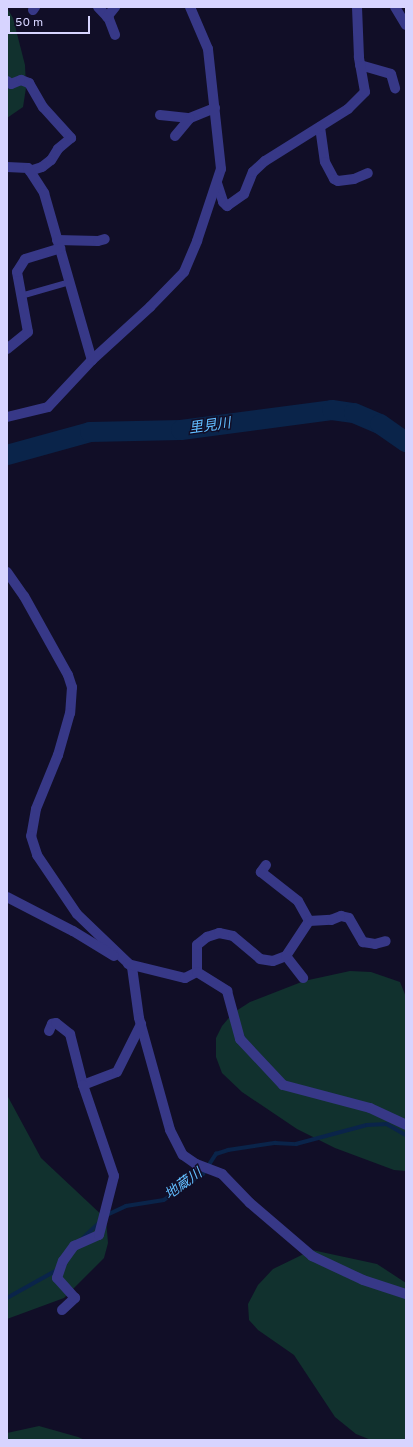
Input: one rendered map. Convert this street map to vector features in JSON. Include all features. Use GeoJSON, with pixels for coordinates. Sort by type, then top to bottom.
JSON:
{"type":"FeatureCollection","features":[{"type":"Feature","properties":{"kind":"street"},"geometry":{"type":"LineString","coordinates":[[98,7],[107,17],[115,35]]}},
{"type":"Feature","properties":{"kind":"street"},"geometry":{"type":"LineString","coordinates":[[107,17],[115,7]]}},
{"type":"Feature","properties":{"kind":"street"},"geometry":{"type":"LineString","coordinates":[[7,417],[48,407],[92,360],[150,307],[184,272],[221,169],[208,49],[190,7]]}},
{"type":"Feature","properties":{"kind":"street"},"geometry":{"type":"LineString","coordinates":[[217,183],[223,202],[227,206],[244,194],[253,172],[265,161],[348,109],[365,92],[360,65],[357,7]]}},
{"type":"Feature","properties":{"kind":"street"},"geometry":{"type":"LineString","coordinates":[[395,7],[406,25]]}},
{"type":"Feature","properties":{"kind":"street"},"geometry":{"type":"LineString","coordinates":[[360,65],[391,74],[395,88]]}},
{"type":"Feature","properties":{"kind":"street"},"geometry":{"type":"LineString","coordinates":[[7,81],[11,84],[21,80],[36,88],[42,107],[71,138],[58,149],[51,160],[42,167],[30,171]]}},
{"type":"Feature","properties":{"kind":"street"},"geometry":{"type":"LineString","coordinates":[[160,115],[190,118],[215,108]]}},
{"type":"Feature","properties":{"kind":"street"},"geometry":{"type":"LineString","coordinates":[[176,136],[190,118]]}},
{"type":"Feature","properties":{"kind":"street"},"geometry":{"type":"LineString","coordinates":[[320,127],[325,162],[334,179],[338,181],[354,179],[368,173]]}},
{"type":"Feature","properties":{"kind":"street"},"geometry":{"type":"LineString","coordinates":[[7,167],[28,168],[44,193],[92,360]]}},
{"type":"Feature","properties":{"kind":"street"},"geometry":{"type":"LineString","coordinates":[[7,349],[28,332],[17,272],[25,260],[58,244],[98,242],[105,239]]}},
{"type":"Feature","properties":{"kind":"street"},"geometry":{"type":"LineString","coordinates":[[7,572],[38,622],[72,687],[70,713],[34,822],[31,836],[37,855],[85,923],[132,966],[141,1024],[170,1130],[183,1155],[196,1164],[222,1174],[250,1203],[312,1256],[363,1280],[406,1294]]}},
{"type":"Feature","properties":{"kind":"street"},"geometry":{"type":"LineString","coordinates":[[266,865],[261,872],[298,901],[309,921]]}},
{"type":"Feature","properties":{"kind":"street"},"geometry":{"type":"LineString","coordinates":[[7,897],[73,931],[132,966],[185,978],[197,972]]}},
{"type":"Feature","properties":{"kind":"street"},"geometry":{"type":"LineString","coordinates":[[309,921],[349,918],[363,942],[375,944],[386,941]]}},
{"type":"Feature","properties":{"kind":"street"},"geometry":{"type":"LineString","coordinates":[[197,972],[197,945],[207,937],[219,933],[233,936],[260,959],[273,961],[286,956],[309,921]]}},
{"type":"Feature","properties":{"kind":"street"},"geometry":{"type":"LineString","coordinates":[[286,956],[303,978]]}},
{"type":"Feature","properties":{"kind":"street"},"geometry":{"type":"LineString","coordinates":[[197,972],[227,991],[240,1039],[283,1085],[370,1108],[406,1125]]}},
{"type":"Feature","properties":{"kind":"street"},"geometry":{"type":"LineString","coordinates":[[49,1031],[52,1024],[56,1023],[70,1034],[83,1085],[114,1176],[99,1235],[74,1246],[63,1261],[57,1278],[74,1298],[62,1310]]}},
{"type":"Feature","properties":{"kind":"street"},"geometry":{"type":"LineString","coordinates":[[83,1085],[117,1072],[141,1024]]}},
{"type":"Feature","properties":{"kind":"lane"},"geometry":{"type":"LineString","coordinates":[[21,296],[70,282]]}},
{"type":"Feature","properties":{"kind":"green space"},"geometry":{"type":"Polygon","coordinates":[[[7,8],[13,18],[25,65],[26,88],[23,107],[7,118],[7,8]]]}},
{"type":"Feature","properties":{"kind":"green space"},"geometry":{"type":"Polygon","coordinates":[[[350,971],[371,972],[400,982],[406,997],[406,1171],[394,1170],[335,1148],[297,1129],[242,1092],[222,1073],[216,1057],[216,1038],[222,1026],[233,1013],[250,1002],[304,981],[350,971]]]}},
{"type":"Feature","properties":{"kind":"green space"},"geometry":{"type":"Polygon","coordinates":[[[7,1095],[41,1158],[106,1219],[108,1243],[104,1258],[64,1298],[7,1319],[7,1095]]]}},
{"type":"Feature","properties":{"kind":"green space"},"geometry":{"type":"Polygon","coordinates":[[[312,1250],[377,1264],[406,1283],[406,1440],[371,1440],[356,1434],[335,1417],[294,1355],[258,1330],[249,1320],[248,1304],[258,1285],[273,1269],[312,1250]]]}},
{"type":"Feature","properties":{"kind":"green space"},"geometry":{"type":"Polygon","coordinates":[[[39,1426],[85,1440],[7,1440],[7,1433],[39,1426]]]}},
{"type":"Feature","properties":{"kind":"waterway","name":"里見川"},"geometry":{"type":"LineString","coordinates":[[7,455],[90,432],[181,430],[332,410],[354,413],[380,424],[406,442]]}},
{"type":"Feature","properties":{"kind":"waterway","name":"地蔵川"},"geometry":{"type":"LineString","coordinates":[[107,1215],[126,1206],[164,1200],[203,1174],[216,1154],[228,1150],[275,1143],[296,1144],[367,1125],[387,1124],[406,1135]]}},
{"type":"Feature","properties":{"kind":"waterway","name":"地蔵川"},"geometry":{"type":"LineString","coordinates":[[83,1238],[100,1222]]}},
{"type":"Feature","properties":{"kind":"waterway","name":"地蔵川"},"geometry":{"type":"LineString","coordinates":[[7,1298],[57,1270]]}}]}
